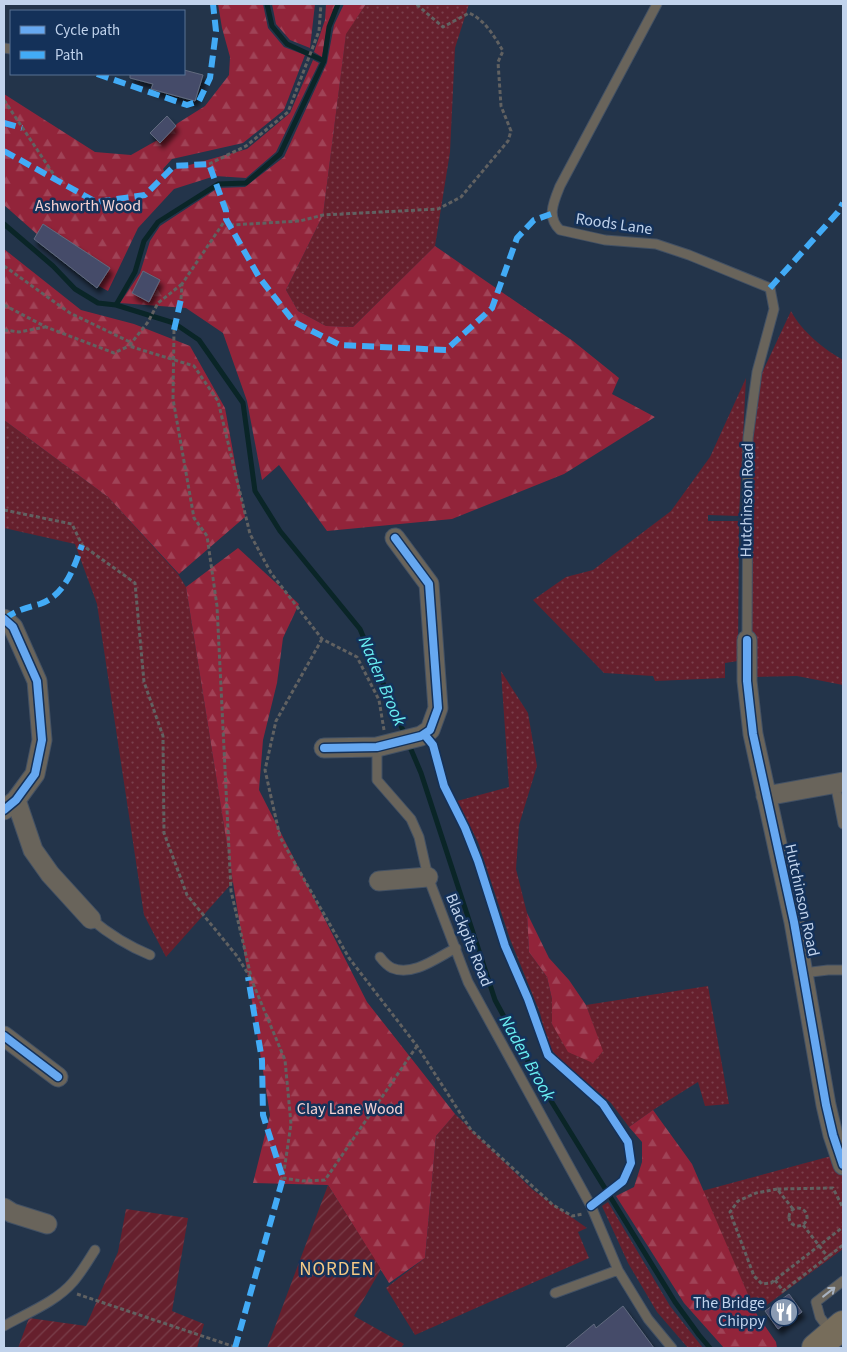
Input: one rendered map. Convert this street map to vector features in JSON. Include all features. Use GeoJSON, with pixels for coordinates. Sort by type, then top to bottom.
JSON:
{"type":"FeatureCollection","features":[{"type":"Feature","properties":{"kind":"street"},"geometry":{"type":"LineString","coordinates":[[324,748],[388,745],[426,733],[438,708],[430,584],[395,538]]}},
{"type":"Feature","properties":{"kind":"street"},"geometry":{"type":"LineString","coordinates":[[4,619],[13,627],[37,681],[42,740],[35,774],[10,805],[33,850],[50,874],[91,920]]}},
{"type":"Feature","properties":{"kind":"street","name":"Hutchinson Road"},"geometry":{"type":"LineString","coordinates":[[746,640],[747,681],[753,734],[794,922],[803,973],[835,1103],[838,1154],[843,1165]]}},
{"type":"Feature","properties":{"kind":"street"},"geometry":{"type":"LineString","coordinates":[[766,796],[839,783]]}},
{"type":"Feature","properties":{"kind":"street"},"geometry":{"type":"LineString","coordinates":[[379,881],[428,877]]}},
{"type":"Feature","properties":{"kind":"street"},"geometry":{"type":"LineString","coordinates":[[4,1036],[58,1077]]}},
{"type":"Feature","properties":{"kind":"street"},"geometry":{"type":"LineString","coordinates":[[4,1208],[12,1213],[47,1224]]}},
{"type":"Feature","properties":{"kind":"lane","name":"Roods Lane"},"geometry":{"type":"LineString","coordinates":[[657,4],[560,186],[553,202],[551,214],[554,225],[560,230],[578,236],[656,244],[689,255],[770,288],[774,309]]}},
{"type":"Feature","properties":{"kind":"lane","name":"Hutchinson Road"},"geometry":{"type":"LineString","coordinates":[[746,640],[748,438],[756,372],[774,309]]}},
{"type":"Feature","properties":{"kind":"lane","name":"Blackpits Road"},"geometry":{"type":"LineString","coordinates":[[388,745],[377,780],[411,819],[419,837],[428,877],[468,982],[591,1206],[618,1270],[648,1319],[672,1348]]}},
{"type":"Feature","properties":{"kind":"lane"},"geometry":{"type":"LineString","coordinates":[[839,783],[843,824]]}},
{"type":"Feature","properties":{"kind":"lane"},"geometry":{"type":"LineString","coordinates":[[91,920],[113,937],[150,955]]}},
{"type":"Feature","properties":{"kind":"lane"},"geometry":{"type":"LineString","coordinates":[[380,957],[391,968],[406,971],[415,969],[456,948]]}},
{"type":"Feature","properties":{"kind":"lane"},"geometry":{"type":"LineString","coordinates":[[803,973],[843,970]]}},
{"type":"Feature","properties":{"kind":"lane"},"geometry":{"type":"LineString","coordinates":[[4,1326],[65,1290],[73,1282],[95,1250]]}},
{"type":"Feature","properties":{"kind":"lane"},"geometry":{"type":"LineString","coordinates":[[555,1293],[618,1270]]}},
{"type":"Feature","properties":{"kind":"lane"},"geometry":{"type":"LineString","coordinates":[[831,1336],[820,1317],[816,1302],[843,1281]]}},
{"type":"Feature","properties":{"kind":"path"},"geometry":{"type":"LineString","coordinates":[[209,164],[246,146],[288,112],[319,31],[321,4]]}},
{"type":"Feature","properties":{"kind":"path"},"geometry":{"type":"LineString","coordinates":[[230,224],[300,221],[323,215],[438,209],[460,197],[508,141],[511,131],[501,106],[498,62],[502,51],[490,29],[469,13],[443,27],[416,4]]}},
{"type":"Feature","properties":{"kind":"path"},"geometry":{"type":"LineString","coordinates":[[4,100],[58,181]]}},
{"type":"Feature","properties":{"kind":"path"},"geometry":{"type":"LineString","coordinates":[[4,305],[46,327],[114,353],[131,344],[148,322],[158,303],[182,284],[226,218]]}},
{"type":"Feature","properties":{"kind":"path"},"geometry":{"type":"LineString","coordinates":[[4,266],[70,313],[131,344],[194,366],[218,401],[250,534],[271,574],[322,639],[358,657],[379,700],[388,745]]}},
{"type":"Feature","properties":{"kind":"path"},"geometry":{"type":"LineString","coordinates":[[181,299],[182,284]]}},
{"type":"Feature","properties":{"kind":"path"},"geometry":{"type":"LineString","coordinates":[[4,330],[19,332],[46,327]]}},
{"type":"Feature","properties":{"kind":"path"},"geometry":{"type":"LineString","coordinates":[[174,330],[173,399],[194,518],[206,536],[217,606],[231,891],[252,981]]}},
{"type":"Feature","properties":{"kind":"path"},"geometry":{"type":"LineString","coordinates":[[4,510],[72,524],[82,545],[135,584],[144,682],[163,736],[164,833],[187,895],[238,956],[252,981],[285,1060],[291,1124],[284,1178],[302,1181],[325,1180],[417,1046]]}},
{"type":"Feature","properties":{"kind":"path"},"geometry":{"type":"LineString","coordinates":[[843,1208],[833,1188],[777,1189],[756,1193],[738,1201],[730,1212],[754,1276],[762,1284],[771,1283],[843,1227]]}},
{"type":"Feature","properties":{"kind":"path"},"geometry":{"type":"LineString","coordinates":[[777,1189],[793,1209]]}},
{"type":"Feature","properties":{"kind":"path"},"geometry":{"type":"LineString","coordinates":[[801,1208],[805,1210],[807,1219],[803,1225],[795,1226],[789,1221],[788,1217],[793,1209],[801,1208]]}},
{"type":"Feature","properties":{"kind":"path"},"geometry":{"type":"LineString","coordinates":[[803,1225],[828,1257]]}},
{"type":"Feature","properties":{"kind":"path"},"geometry":{"type":"LineString","coordinates":[[775,1280],[783,1291],[843,1246]]}},
{"type":"Feature","properties":{"kind":"path"},"geometry":{"type":"LineString","coordinates":[[65,1290],[235,1347]]}},
{"type":"Feature","properties":{"kind":"shaded area"},"geometry":{"type":"Polygon","coordinates":[[[366,4],[469,4],[455,48],[450,152],[435,246],[353,327],[326,326],[298,311],[286,290],[323,215],[346,33],[366,4]]]}},
{"type":"Feature","properties":{"kind":"shaded area"},"geometry":{"type":"Polygon","coordinates":[[[791,311],[801,326],[814,339],[828,351],[843,360],[843,685],[797,676],[752,677],[752,445],[755,407],[762,373],[791,311]]]}},
{"type":"Feature","properties":{"kind":"shaded area"},"geometry":{"type":"Polygon","coordinates":[[[746,378],[739,516],[708,515],[708,521],[739,521],[738,661],[725,663],[725,678],[655,681],[653,676],[604,673],[533,600],[566,577],[593,570],[671,511],[710,457],[746,378]]]}},
{"type":"Feature","properties":{"kind":"shaded area"},"geometry":{"type":"Polygon","coordinates":[[[4,420],[108,497],[178,574],[186,587],[233,882],[166,957],[144,915],[97,604],[75,544],[4,528],[4,420]]]}},
{"type":"Feature","properties":{"kind":"shaded area"},"geometry":{"type":"Polygon","coordinates":[[[501,671],[528,713],[537,766],[519,825],[516,869],[527,913],[529,952],[547,977],[552,999],[552,1024],[602,1051],[586,1005],[708,986],[729,1104],[705,1106],[698,1082],[629,1127],[611,1103],[558,1058],[547,1044],[540,1013],[510,939],[478,842],[457,801],[509,787],[501,671]]]}},
{"type":"Feature","properties":{"kind":"shaded area"},"geometry":{"type":"Polygon","coordinates":[[[455,1114],[533,1190],[587,1228],[578,1232],[589,1258],[415,1335],[386,1288],[425,1258],[436,1136],[455,1114]]]}},
{"type":"Feature","properties":{"kind":"shaded area"},"geometry":{"type":"Polygon","coordinates":[[[835,1155],[843,1171],[843,1249],[756,1313],[702,1191],[835,1155]]]}},
{"type":"Feature","properties":{"kind":"shaded area"},"geometry":{"type":"Polygon","coordinates":[[[328,1185],[381,1269],[354,1316],[404,1344],[401,1348],[267,1348],[328,1185]]]}},
{"type":"Feature","properties":{"kind":"shaded area"},"geometry":{"type":"Polygon","coordinates":[[[608,1202],[670,1306],[703,1348],[688,1348],[657,1312],[628,1263],[602,1206],[608,1202]]]}},
{"type":"Feature","properties":{"kind":"shaded area"},"geometry":{"type":"Polygon","coordinates":[[[126,1209],[188,1218],[172,1311],[204,1324],[197,1348],[18,1348],[29,1318],[86,1326],[118,1252],[126,1209]]]}},
{"type":"Feature","properties":{"kind":"green space","name":"Ashworth Wood"},"geometry":{"type":"Polygon","coordinates":[[[218,4],[263,4],[268,28],[284,47],[305,55],[284,110],[243,143],[172,159],[163,169],[167,176],[175,169],[247,149],[290,113],[313,60],[319,63],[276,152],[246,178],[215,176],[174,189],[138,228],[108,291],[91,282],[4,205],[4,94],[95,152],[131,155],[161,138],[178,123],[205,106],[229,75],[230,57],[218,4]]]}},
{"type":"Feature","properties":{"kind":"green space"},"geometry":{"type":"Polygon","coordinates":[[[272,4],[315,4],[310,48],[290,40],[276,24],[272,4]]]}},
{"type":"Feature","properties":{"kind":"green space"},"geometry":{"type":"Polygon","coordinates":[[[326,4],[337,4],[327,28],[322,57],[314,52],[325,20],[326,4]]]}},
{"type":"Feature","properties":{"kind":"green space"},"geometry":{"type":"Polygon","coordinates":[[[344,4],[366,4],[346,34],[323,215],[286,290],[298,311],[326,326],[353,327],[435,246],[573,341],[619,378],[612,394],[655,417],[564,474],[452,519],[327,531],[279,465],[262,480],[247,401],[223,333],[186,308],[120,303],[140,273],[150,241],[160,226],[218,188],[245,187],[284,157],[327,63],[334,25],[344,4]]]}},
{"type":"Feature","properties":{"kind":"green space"},"geometry":{"type":"Polygon","coordinates":[[[4,249],[81,310],[134,324],[190,346],[225,408],[245,517],[179,574],[108,497],[4,420],[4,249]]]}},
{"type":"Feature","properties":{"kind":"green space","name":"Clay Lane Wood"},"geometry":{"type":"Polygon","coordinates":[[[238,548],[299,604],[283,638],[277,683],[263,740],[259,790],[367,1002],[455,1114],[436,1136],[425,1258],[389,1283],[328,1185],[253,1183],[270,1115],[186,587],[238,548]]]}},
{"type":"Feature","properties":{"kind":"green space"},"geometry":{"type":"Polygon","coordinates":[[[527,913],[549,958],[569,980],[586,1005],[603,1051],[593,1063],[568,1052],[552,1024],[552,999],[547,977],[529,952],[527,913]]]}},
{"type":"Feature","properties":{"kind":"green space"},"geometry":{"type":"Polygon","coordinates":[[[653,1110],[692,1164],[756,1313],[776,1342],[777,1348],[724,1348],[684,1303],[616,1196],[634,1187],[642,1162],[642,1142],[629,1127],[653,1110]]]}},
{"type":"Feature","properties":{"kind":"building"},"geometry":{"type":"Polygon","coordinates":[[[185,70],[203,75],[195,101],[151,89],[153,84],[130,78],[130,75],[185,75],[185,70]]]}},
{"type":"Feature","properties":{"kind":"building"},"geometry":{"type":"Polygon","coordinates":[[[167,116],[176,126],[160,143],[150,133],[167,116]]]}},
{"type":"Feature","properties":{"kind":"building"},"geometry":{"type":"Polygon","coordinates":[[[43,224],[110,268],[97,288],[34,239],[43,224]]]}},
{"type":"Feature","properties":{"kind":"building"},"geometry":{"type":"Polygon","coordinates":[[[143,271],[160,280],[149,302],[132,293],[143,271]]]}},
{"type":"Feature","properties":{"kind":"building","name":"The Bridge Chippy"},"geometry":{"type":"Polygon","coordinates":[[[789,1294],[802,1312],[778,1329],[765,1311],[789,1294]]]}},
{"type":"Feature","properties":{"kind":"building"},"geometry":{"type":"Polygon","coordinates":[[[623,1306],[654,1348],[565,1348],[594,1324],[596,1328],[623,1306]]]}},
{"type":"Feature","properties":{"kind":"waterway"},"geometry":{"type":"LineString","coordinates":[[267,4],[272,26],[287,44],[324,61]]}},
{"type":"Feature","properties":{"kind":"waterway"},"geometry":{"type":"LineString","coordinates":[[116,305],[135,272],[144,241],[158,222],[218,184],[246,183],[280,154],[324,61],[329,27],[338,4]]}},
{"type":"Feature","properties":{"kind":"waterway","name":"Naden Brook"},"geometry":{"type":"LineString","coordinates":[[4,224],[53,266],[75,289],[98,303],[116,305],[174,323],[199,340],[243,403],[255,491],[280,531],[360,629],[421,773],[495,1000],[537,1078],[675,1302],[710,1348]]}},
{"type":"Feature","properties":{"kind":"marked path"},"geometry":{"type":"LineString","coordinates":[[100,75],[187,105],[199,101],[210,78],[216,31],[213,4]]}},
{"type":"Feature","properties":{"kind":"marked path"},"geometry":{"type":"LineString","coordinates":[[4,123],[22,128]]}},
{"type":"Feature","properties":{"kind":"marked path"},"geometry":{"type":"LineString","coordinates":[[4,151],[96,202],[145,195],[174,166],[209,164],[226,211],[226,219],[259,277],[294,322],[340,345],[446,350],[492,308],[517,238],[534,220],[551,214]]}},
{"type":"Feature","properties":{"kind":"marked path"},"geometry":{"type":"LineString","coordinates":[[770,288],[838,212],[843,203]]}},
{"type":"Feature","properties":{"kind":"marked path"},"geometry":{"type":"LineString","coordinates":[[174,330],[181,299]]}},
{"type":"Feature","properties":{"kind":"marked path"},"geometry":{"type":"LineString","coordinates":[[5,619],[17,611],[49,600],[56,594],[67,580],[76,563],[82,545]]}},
{"type":"Feature","properties":{"kind":"marked path"},"geometry":{"type":"LineString","coordinates":[[235,1348],[283,1178],[263,1115],[262,1060],[248,977]]}},
{"type":"Feature","properties":{"kind":"cycle path"},"geometry":{"type":"LineString","coordinates":[[324,748],[377,747],[421,736],[430,730],[438,708],[429,584],[395,538]]}},
{"type":"Feature","properties":{"kind":"cycle path"},"geometry":{"type":"LineString","coordinates":[[4,619],[13,627],[37,681],[42,740],[35,774],[16,800],[4,810]]}},
{"type":"Feature","properties":{"kind":"cycle path"},"geometry":{"type":"LineString","coordinates":[[747,640],[747,681],[753,734],[794,922],[826,1105],[843,1165]]}},
{"type":"Feature","properties":{"kind":"cycle path"},"geometry":{"type":"LineString","coordinates":[[424,734],[433,745],[444,786],[465,828],[478,861],[505,946],[528,999],[548,1055],[603,1104],[628,1142],[631,1163],[623,1181],[591,1206]]}},
{"type":"Feature","properties":{"kind":"cycle path"},"geometry":{"type":"LineString","coordinates":[[4,1036],[58,1077]]}},
{"type":"Feature","properties":{"kind":"place","name":"The Bridge Chippy"},"geometry":{"type":"Point","coordinates":[784,1312]}},
{"type":"Feature","properties":{"kind":"district","name":"NORDEN"},"geometry":{"type":"Point","coordinates":[337,1269]}}]}
